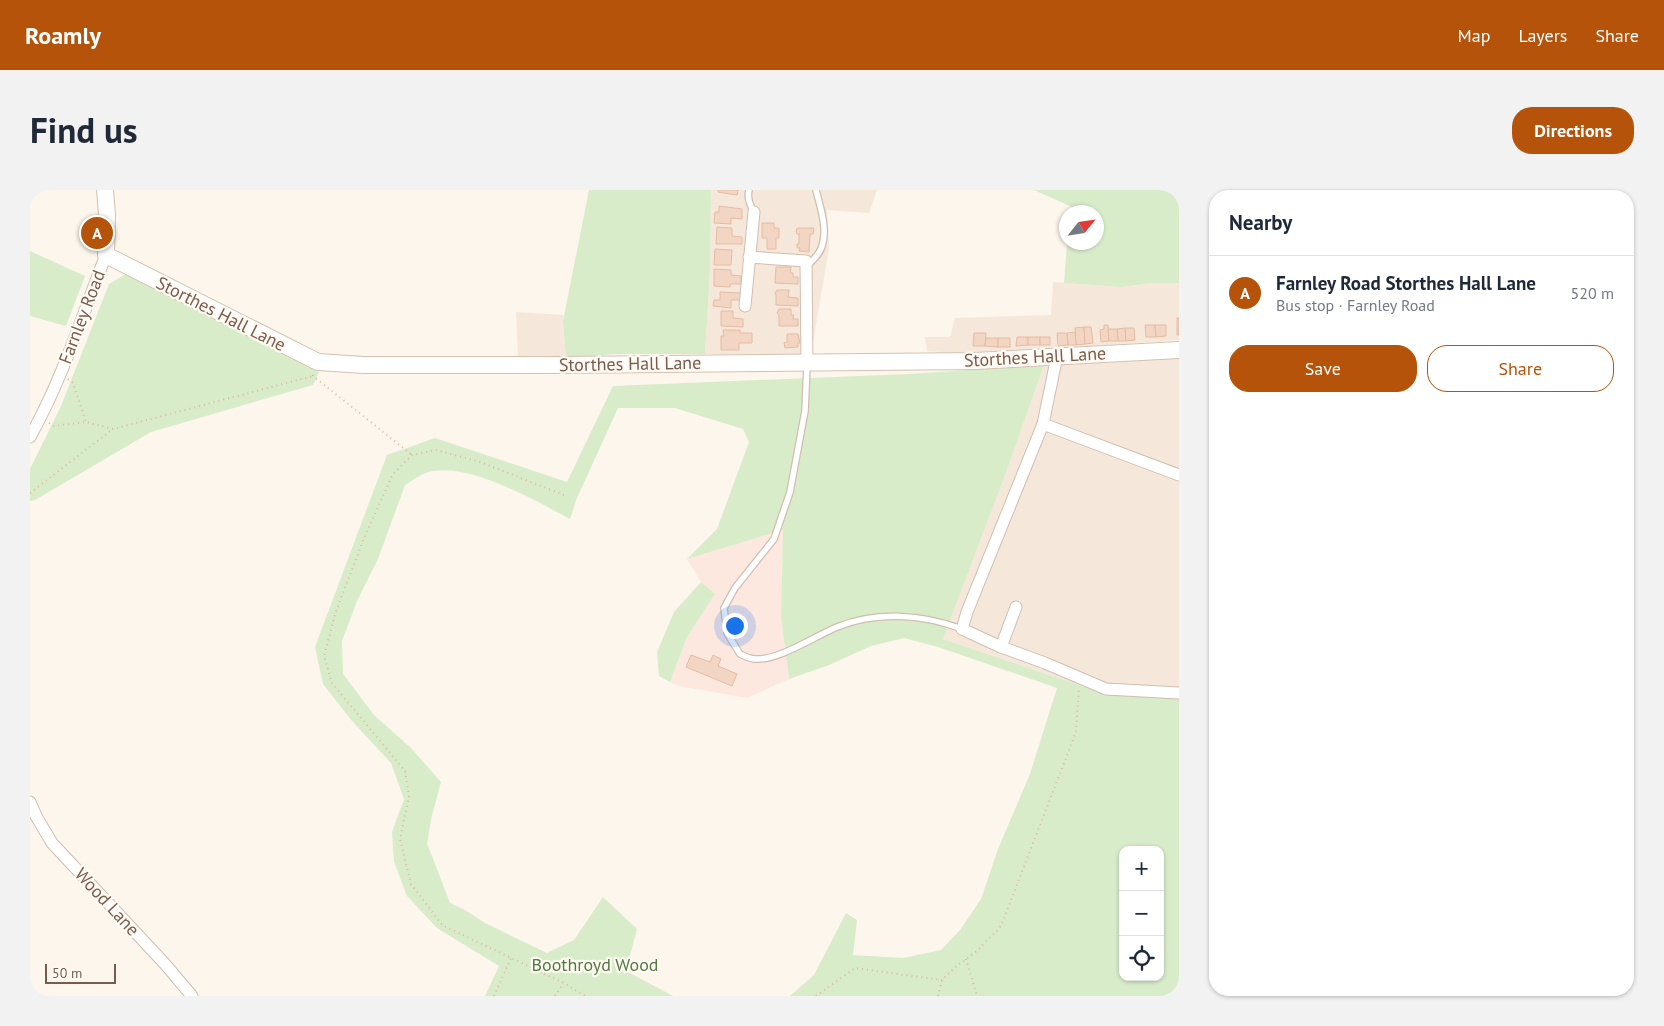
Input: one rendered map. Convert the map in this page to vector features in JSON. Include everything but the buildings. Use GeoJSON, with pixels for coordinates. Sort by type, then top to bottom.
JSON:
{"type":"FeatureCollection","features":[{"type":"Feature","properties":{"kind":"street","name":"Farnley Road"},"geometry":{"type":"LineString","coordinates":[[30,437],[60,374],[106,255],[107,215],[105,190]]}},
{"type":"Feature","properties":{"kind":"street"},"geometry":{"type":"LineString","coordinates":[[745,306],[754,212]]}},
{"type":"Feature","properties":{"kind":"street","name":"Storthes Hall Lane"},"geometry":{"type":"LineString","coordinates":[[106,255],[315,369],[364,365],[975,361],[1179,350]]}},
{"type":"Feature","properties":{"kind":"street"},"geometry":{"type":"LineString","coordinates":[[749,257],[806,261],[807,363]]}},
{"type":"Feature","properties":{"kind":"street"},"geometry":{"type":"LineString","coordinates":[[1057,356],[1043,424],[967,612],[962,629],[1001,647],[1106,689],[1179,693]]}},
{"type":"Feature","properties":{"kind":"street"},"geometry":{"type":"LineString","coordinates":[[1043,424],[1179,475]]}},
{"type":"Feature","properties":{"kind":"street"},"geometry":{"type":"LineString","coordinates":[[1001,647],[1016,606]]}},
{"type":"Feature","properties":{"kind":"street","name":"Wood Lane"},"geometry":{"type":"LineString","coordinates":[[30,802],[52,843],[165,964],[192,996]]}},
{"type":"Feature","properties":{"kind":"lane"},"geometry":{"type":"LineString","coordinates":[[750,190],[749,204],[754,212]]}},
{"type":"Feature","properties":{"kind":"lane"},"geometry":{"type":"LineString","coordinates":[[806,267],[816,257],[822,247],[823,220],[816,190]]}},
{"type":"Feature","properties":{"kind":"lane"},"geometry":{"type":"LineString","coordinates":[[807,363],[804,411],[790,492],[774,539],[735,588],[724,608],[727,633],[740,654],[755,659],[774,656],[838,626],[870,618],[912,616],[962,629]]}},
{"type":"Feature","properties":{"kind":"path"},"geometry":{"type":"LineString","coordinates":[[30,493],[113,430],[315,369],[412,455]]}},
{"type":"Feature","properties":{"kind":"path"},"geometry":{"type":"LineString","coordinates":[[60,374],[73,383],[86,422]]}},
{"type":"Feature","properties":{"kind":"path"},"geometry":{"type":"LineString","coordinates":[[40,418],[54,426],[86,422],[113,430]]}},
{"type":"Feature","properties":{"kind":"path"},"geometry":{"type":"LineString","coordinates":[[564,495],[480,462],[436,450],[412,455],[393,474],[365,536],[336,611],[324,656],[332,683],[405,771],[409,796],[400,838],[411,884],[442,925],[564,983],[585,996]]}},
{"type":"Feature","properties":{"kind":"path"},"geometry":{"type":"LineString","coordinates":[[938,996],[942,980],[978,950],[1001,926],[1076,732],[1080,678]]}},
{"type":"Feature","properties":{"kind":"path"},"geometry":{"type":"LineString","coordinates":[[494,996],[511,958]]}},
{"type":"Feature","properties":{"kind":"path"},"geometry":{"type":"LineString","coordinates":[[966,959],[977,996]]}},
{"type":"Feature","properties":{"kind":"path"},"geometry":{"type":"LineString","coordinates":[[816,996],[855,968],[942,980]]}},
{"type":"Feature","properties":{"kind":"path"},"geometry":{"type":"LineString","coordinates":[[555,996],[564,983]]}},
{"type":"Feature","properties":{"kind":"shaded area"},"geometry":{"type":"Polygon","coordinates":[[[711,190],[877,190],[869,213],[827,210],[829,248],[811,354],[705,354],[710,272],[711,190]]]}},
{"type":"Feature","properties":{"kind":"shaded area"},"geometry":{"type":"Polygon","coordinates":[[[1053,282],[1122,287],[1153,283],[1179,283],[1179,340],[970,354],[927,351],[925,337],[950,337],[955,318],[1051,315],[1053,282]]]}},
{"type":"Feature","properties":{"kind":"shaded area"},"geometry":{"type":"Polygon","coordinates":[[[516,312],[564,315],[566,359],[518,356],[516,312]]]}},
{"type":"Feature","properties":{"kind":"shaded area"},"geometry":{"type":"Polygon","coordinates":[[[1179,358],[1179,695],[1106,694],[943,639],[1006,473],[1044,365],[1179,358]]]}},
{"type":"Feature","properties":{"kind":"shaded area"},"geometry":{"type":"Polygon","coordinates":[[[783,530],[781,617],[789,679],[747,698],[679,686],[670,682],[687,637],[715,594],[701,582],[687,559],[783,530]]]}},
{"type":"Feature","properties":{"kind":"green space"},"geometry":{"type":"Polygon","coordinates":[[[589,190],[711,190],[710,272],[705,354],[613,354],[566,359],[563,321],[589,190]]]}},
{"type":"Feature","properties":{"kind":"green space"},"geometry":{"type":"Polygon","coordinates":[[[1034,190],[1179,190],[1179,283],[1152,283],[1121,287],[1064,283],[1066,250],[1104,250],[1104,205],[1068,205],[1034,190]]]}},
{"type":"Feature","properties":{"kind":"green space"},"geometry":{"type":"Polygon","coordinates":[[[30,251],[85,276],[66,326],[30,316],[30,251]]]}},
{"type":"Feature","properties":{"kind":"green space"},"geometry":{"type":"Polygon","coordinates":[[[126,274],[319,372],[313,385],[151,432],[35,500],[30,501],[30,469],[61,406],[109,284],[126,274]]]}},
{"type":"Feature","properties":{"kind":"green space","name":"Boothroyd Wood"},"geometry":{"type":"Polygon","coordinates":[[[1044,365],[1006,473],[943,639],[1106,694],[1179,694],[1179,996],[790,996],[814,975],[846,913],[857,920],[853,955],[903,958],[941,950],[960,930],[981,899],[998,849],[1030,774],[1057,688],[938,647],[904,638],[871,646],[829,665],[789,679],[781,617],[783,530],[687,559],[717,529],[749,442],[743,429],[675,408],[618,408],[577,498],[570,519],[522,494],[467,473],[433,471],[405,485],[378,559],[357,601],[342,641],[343,674],[374,715],[411,748],[441,782],[427,843],[450,903],[485,923],[547,953],[574,940],[603,897],[637,929],[626,971],[673,996],[485,996],[499,966],[437,928],[407,896],[394,862],[392,832],[404,799],[391,763],[352,721],[323,684],[315,647],[387,455],[435,438],[567,482],[613,386],[908,374],[1044,365]]]}},
{"type":"Feature","properties":{"kind":"green space"},"geometry":{"type":"Polygon","coordinates":[[[701,582],[715,594],[687,637],[670,682],[659,676],[657,652],[674,612],[701,582]]]}},
{"type":"Feature","properties":{"kind":"place","name":"Farnley Road Storthes Hall Lane"},"geometry":{"type":"Point","coordinates":[97,233]}}]}
